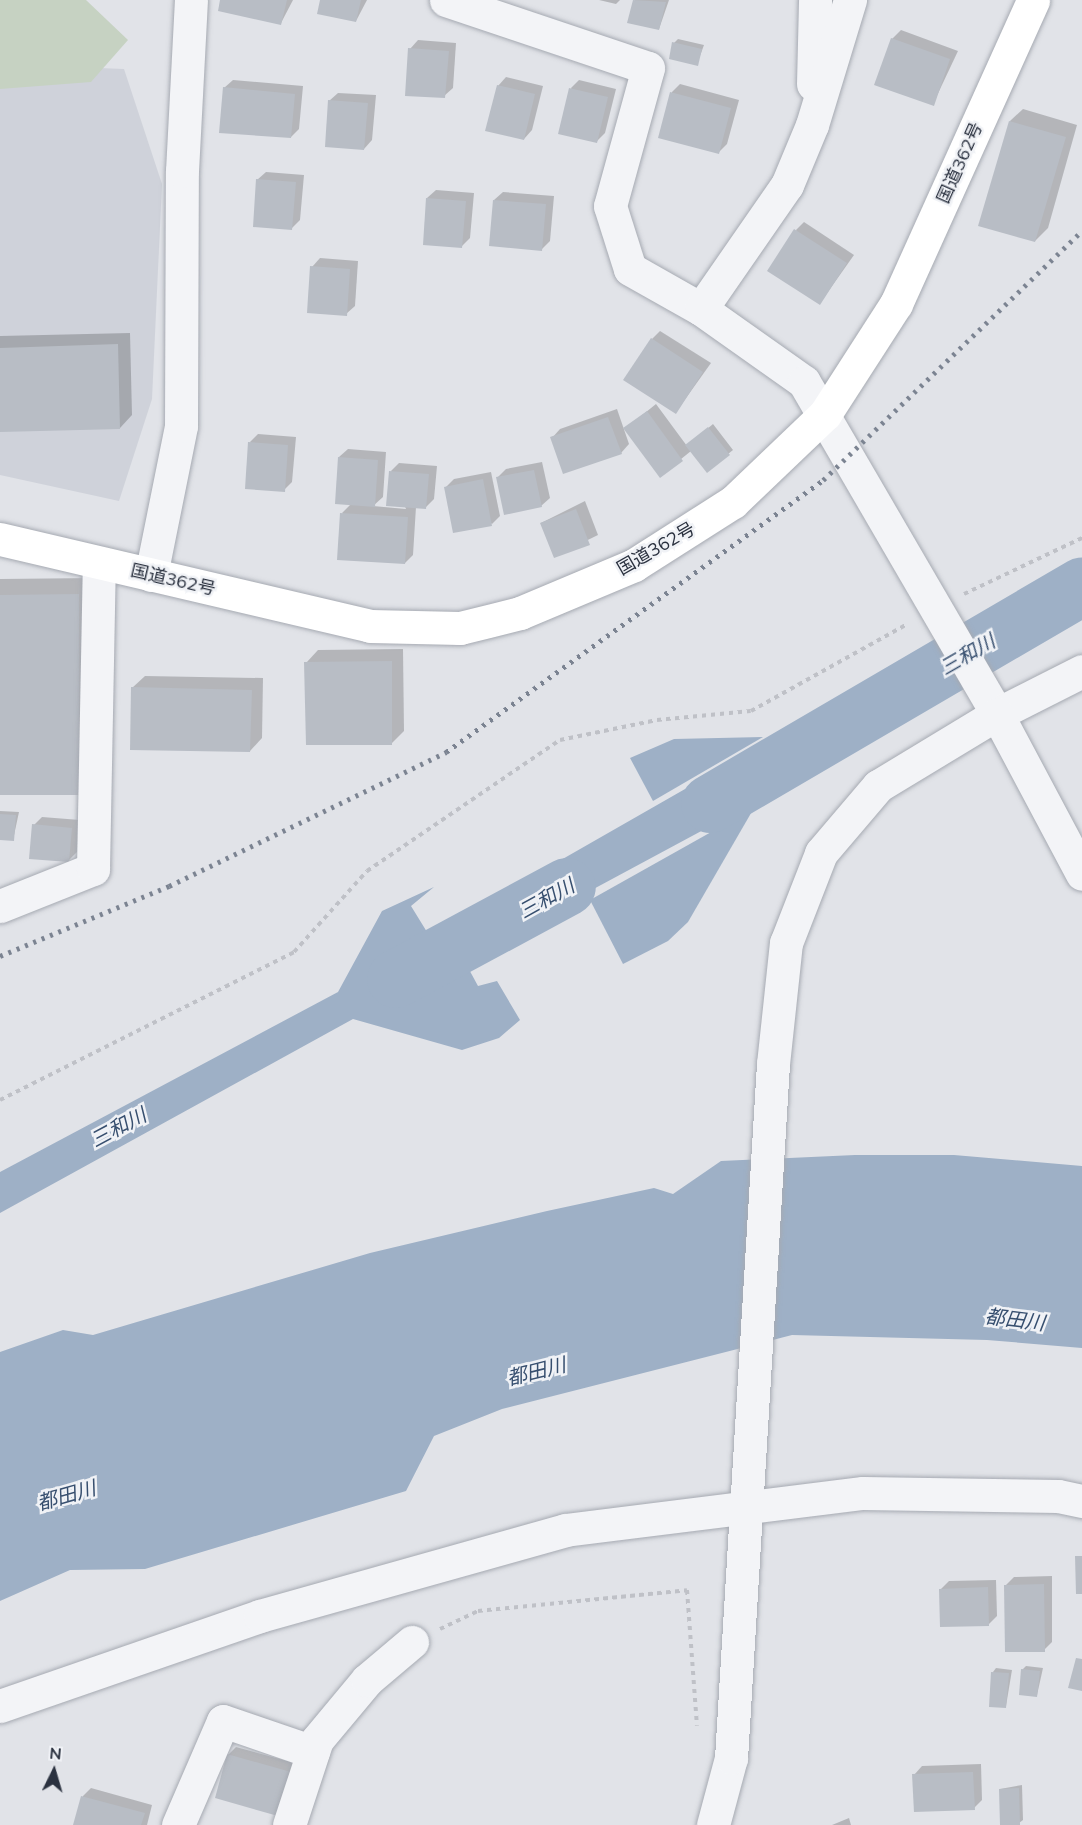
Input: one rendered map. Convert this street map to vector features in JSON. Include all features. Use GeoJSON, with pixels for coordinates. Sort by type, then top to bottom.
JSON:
{"type":"FeatureCollection","features":[{"type":"Feature","properties":{"kind":"highway","name":"国道362号"},"geometry":{"type":"LineString","coordinates":[[0,539],[370,626],[460,628],[520,613],[634,565],[733,502],[825,414],[896,304],[1033,0]]}},
{"type":"Feature","properties":{"kind":"street"},"geometry":{"type":"LineString","coordinates":[[151,575],[181,426],[182,171],[191,0]]}},
{"type":"Feature","properties":{"kind":"street"},"geometry":{"type":"LineString","coordinates":[[446,0],[515,11],[648,68],[610,206],[630,269],[701,309],[804,382],[942,614],[1082,874]]}},
{"type":"Feature","properties":{"kind":"street"},"geometry":{"type":"LineString","coordinates":[[812,125],[815,0]]}},
{"type":"Feature","properties":{"kind":"street"},"geometry":{"type":"LineString","coordinates":[[701,309],[787,185],[812,125],[850,0]]}},
{"type":"Feature","properties":{"kind":"street"},"geometry":{"type":"LineString","coordinates":[[0,906],[93,869],[99,563]]}},
{"type":"Feature","properties":{"kind":"street"},"geometry":{"type":"LineString","coordinates":[[713,1825],[731,1758],[773,1064],[786,943],[821,853],[878,786],[990,702],[1082,671]]}},
{"type":"Feature","properties":{"kind":"street"},"geometry":{"type":"LineString","coordinates":[[0,1706],[260,1616],[565,1530],[748,1498],[863,1493],[1058,1496],[1082,1501]]}},
{"type":"Feature","properties":{"kind":"street"},"geometry":{"type":"LineString","coordinates":[[289,1825],[313,1752],[367,1680],[412,1642]]}},
{"type":"Feature","properties":{"kind":"street"},"geometry":{"type":"LineString","coordinates":[[178,1825],[223,1721],[313,1752]]}},
{"type":"Feature","properties":{"kind":"path"},"geometry":{"type":"LineString","coordinates":[[0,1100],[294,952],[367,871],[560,740],[657,720],[751,711],[942,614],[1082,538]]}},
{"type":"Feature","properties":{"kind":"path"},"geometry":{"type":"LineString","coordinates":[[412,1642],[478,1611],[687,1590],[698,1733]]}},
{"type":"Feature","properties":{"kind":"shaded area"},"geometry":{"type":"Polygon","coordinates":[[[0,64],[124,69],[162,184],[152,399],[119,501],[0,475],[0,64]]]}},
{"type":"Feature","properties":{"kind":"green space"},"geometry":{"type":"Polygon","coordinates":[[[0,0],[86,0],[128,40],[91,82],[0,89],[0,0]]]}},
{"type":"Feature","properties":{"kind":"water"},"geometry":{"type":"Polygon","coordinates":[[[834,732],[781,763],[759,800],[521,928],[520,936],[506,944],[484,904],[776,737],[834,732]]]}},
{"type":"Feature","properties":{"kind":"water"},"geometry":{"type":"Polygon","coordinates":[[[763,737],[653,801],[630,758],[674,739],[763,737]]]}},
{"type":"Feature","properties":{"kind":"water"},"geometry":{"type":"Polygon","coordinates":[[[754,808],[688,922],[668,941],[623,964],[590,900],[754,808]]]}},
{"type":"Feature","properties":{"kind":"water"},"geometry":{"type":"Polygon","coordinates":[[[434,887],[411,906],[427,932],[453,919],[473,954],[465,962],[478,986],[497,981],[520,1020],[499,1038],[462,1050],[353,1019],[0,1213],[0,1172],[338,992],[382,911],[434,887]]]}},
{"type":"Feature","properties":{"kind":"water","name":"都田川"},"geometry":{"type":"Polygon","coordinates":[[[855,1155],[954,1155],[1082,1166],[1082,1348],[987,1340],[792,1335],[502,1409],[434,1436],[406,1491],[145,1569],[70,1570],[0,1601],[0,1352],[63,1330],[93,1335],[370,1253],[547,1211],[654,1188],[673,1194],[721,1161],[855,1155]]]}},
{"type":"Feature","properties":{"kind":"building"},"geometry":{"type":"Polygon","coordinates":[[[220,0],[287,0],[281,25],[218,11],[220,0]]]}},
{"type":"Feature","properties":{"kind":"building"},"geometry":{"type":"Polygon","coordinates":[[[320,0],[361,0],[356,22],[317,14],[320,0]]]}},
{"type":"Feature","properties":{"kind":"building"},"geometry":{"type":"Polygon","coordinates":[[[633,0],[666,2],[659,30],[627,23],[633,0]]]}},
{"type":"Feature","properties":{"kind":"building"},"geometry":{"type":"Polygon","coordinates":[[[891,38],[950,59],[934,106],[874,85],[891,38]]]}},
{"type":"Feature","properties":{"kind":"building"},"geometry":{"type":"Polygon","coordinates":[[[672,42],[702,49],[698,66],[669,59],[672,42]]]}},
{"type":"Feature","properties":{"kind":"building"},"geometry":{"type":"Polygon","coordinates":[[[408,48],[449,51],[445,98],[405,96],[408,48]]]}},
{"type":"Feature","properties":{"kind":"building"},"geometry":{"type":"Polygon","coordinates":[[[497,85],[535,94],[524,140],[485,131],[497,85]]]}},
{"type":"Feature","properties":{"kind":"building"},"geometry":{"type":"Polygon","coordinates":[[[223,87],[295,94],[291,138],[219,133],[223,87]]]}},
{"type":"Feature","properties":{"kind":"building"},"geometry":{"type":"Polygon","coordinates":[[[569,88],[608,97],[597,143],[558,134],[569,88]]]}},
{"type":"Feature","properties":{"kind":"building"},"geometry":{"type":"Polygon","coordinates":[[[670,92],[731,108],[719,154],[658,138],[670,92]]]}},
{"type":"Feature","properties":{"kind":"building"},"geometry":{"type":"Polygon","coordinates":[[[328,100],[368,103],[364,150],[325,147],[328,100]]]}},
{"type":"Feature","properties":{"kind":"building"},"geometry":{"type":"Polygon","coordinates":[[[1009,121],[1066,137],[1035,242],[978,226],[1009,121]]]}},
{"type":"Feature","properties":{"kind":"building"},"geometry":{"type":"Polygon","coordinates":[[[256,179],[296,182],[292,230],[253,227],[256,179]]]}},
{"type":"Feature","properties":{"kind":"building"},"geometry":{"type":"Polygon","coordinates":[[[426,198],[466,201],[462,248],[423,245],[426,198]]]}},
{"type":"Feature","properties":{"kind":"building"},"geometry":{"type":"Polygon","coordinates":[[[493,200],[546,204],[542,251],[489,246],[493,200]]]}},
{"type":"Feature","properties":{"kind":"building"},"geometry":{"type":"Polygon","coordinates":[[[794,229],[847,263],[820,305],[767,271],[794,229]]]}},
{"type":"Feature","properties":{"kind":"building"},"geometry":{"type":"Polygon","coordinates":[[[310,266],[350,269],[347,316],[307,313],[310,266]]]}},
{"type":"Feature","properties":{"kind":"building"},"geometry":{"type":"Polygon","coordinates":[[[651,338],[703,372],[676,414],[623,380],[651,338]]]}},
{"type":"Feature","properties":{"kind":"building"},"geometry":{"type":"Polygon","coordinates":[[[118,344],[120,429],[0,432],[0,348],[118,344]]]}},
{"type":"Feature","properties":{"kind":"building"},"geometry":{"type":"Polygon","coordinates":[[[647,411],[683,461],[660,478],[623,428],[647,411]]]}},
{"type":"Feature","properties":{"kind":"building"},"geometry":{"type":"Polygon","coordinates":[[[608,417],[622,454],[563,474],[550,437],[608,417]]]}},
{"type":"Feature","properties":{"kind":"building"},"geometry":{"type":"Polygon","coordinates":[[[708,427],[730,455],[707,473],[685,445],[708,427]]]}},
{"type":"Feature","properties":{"kind":"building"},"geometry":{"type":"Polygon","coordinates":[[[248,442],[288,445],[285,492],[245,489],[248,442]]]}},
{"type":"Feature","properties":{"kind":"building"},"geometry":{"type":"Polygon","coordinates":[[[338,457],[378,460],[375,507],[335,504],[338,457]]]}},
{"type":"Feature","properties":{"kind":"building"},"geometry":{"type":"Polygon","coordinates":[[[534,470],[542,507],[504,515],[496,477],[534,470]]]}},
{"type":"Feature","properties":{"kind":"building"},"geometry":{"type":"Polygon","coordinates":[[[389,471],[429,474],[426,509],[386,506],[389,471]]]}},
{"type":"Feature","properties":{"kind":"building"},"geometry":{"type":"Polygon","coordinates":[[[483,479],[492,526],[453,533],[444,487],[483,479]]]}},
{"type":"Feature","properties":{"kind":"building"},"geometry":{"type":"Polygon","coordinates":[[[576,509],[590,545],[554,558],[540,523],[576,509]]]}},
{"type":"Feature","properties":{"kind":"building"},"geometry":{"type":"Polygon","coordinates":[[[340,513],[408,517],[405,564],[337,560],[340,513]]]}},
{"type":"Feature","properties":{"kind":"building"},"geometry":{"type":"Polygon","coordinates":[[[79,594],[79,795],[0,795],[0,595],[79,594]]]}},
{"type":"Feature","properties":{"kind":"building"},"geometry":{"type":"Polygon","coordinates":[[[392,661],[392,745],[306,745],[304,662],[392,661]]]}},
{"type":"Feature","properties":{"kind":"building"},"geometry":{"type":"Polygon","coordinates":[[[131,687],[252,690],[250,752],[130,750],[131,687]]]}},
{"type":"Feature","properties":{"kind":"building"},"geometry":{"type":"Polygon","coordinates":[[[0,814],[16,815],[14,841],[0,840],[0,814]]]}},
{"type":"Feature","properties":{"kind":"building"},"geometry":{"type":"Polygon","coordinates":[[[32,824],[72,828],[69,862],[29,859],[32,824]]]}},
{"type":"Feature","properties":{"kind":"building"},"geometry":{"type":"Polygon","coordinates":[[[1075,1556],[1082,1556],[1082,1594],[1076,1594],[1075,1556]]]}},
{"type":"Feature","properties":{"kind":"building"},"geometry":{"type":"Polygon","coordinates":[[[1044,1584],[1045,1652],[1005,1652],[1004,1585],[1044,1584]]]}},
{"type":"Feature","properties":{"kind":"building"},"geometry":{"type":"Polygon","coordinates":[[[988,1587],[989,1626],[940,1627],[939,1589],[988,1587]]]}},
{"type":"Feature","properties":{"kind":"building"},"geometry":{"type":"Polygon","coordinates":[[[1076,1658],[1082,1659],[1082,1691],[1068,1688],[1076,1658]]]}},
{"type":"Feature","properties":{"kind":"building"},"geometry":{"type":"Polygon","coordinates":[[[1021,1669],[1040,1671],[1037,1697],[1019,1695],[1021,1669]]]}},
{"type":"Feature","properties":{"kind":"building"},"geometry":{"type":"Polygon","coordinates":[[[991,1672],[1009,1673],[1006,1708],[989,1707],[991,1672]]]}},
{"type":"Feature","properties":{"kind":"building"},"geometry":{"type":"Polygon","coordinates":[[[227,1754],[291,1772],[278,1816],[215,1798],[227,1754]]]}},
{"type":"Feature","properties":{"kind":"building"},"geometry":{"type":"Polygon","coordinates":[[[973,1772],[975,1810],[914,1812],[912,1774],[973,1772]]]}},
{"type":"Feature","properties":{"kind":"building"},"geometry":{"type":"Polygon","coordinates":[[[1019,1788],[1020,1825],[1000,1825],[999,1789],[1019,1788]]]}},
{"type":"Feature","properties":{"kind":"building"},"geometry":{"type":"Polygon","coordinates":[[[81,1796],[145,1813],[141,1825],[73,1825],[81,1796]]]}},
{"type":"Feature","properties":{"kind":"waterway","name":"三和川"},"geometry":{"type":"LineString","coordinates":[[710,804],[1082,587]]}},
{"type":"Feature","properties":{"kind":"waterway","name":"三和川"},"geometry":{"type":"LineString","coordinates":[[396,979],[567,887]]}},
{"type":"Feature","properties":{"kind":"railway"},"geometry":{"type":"LineString","coordinates":[[0,956],[169,886],[446,752],[823,480],[1082,231]]}}]}
